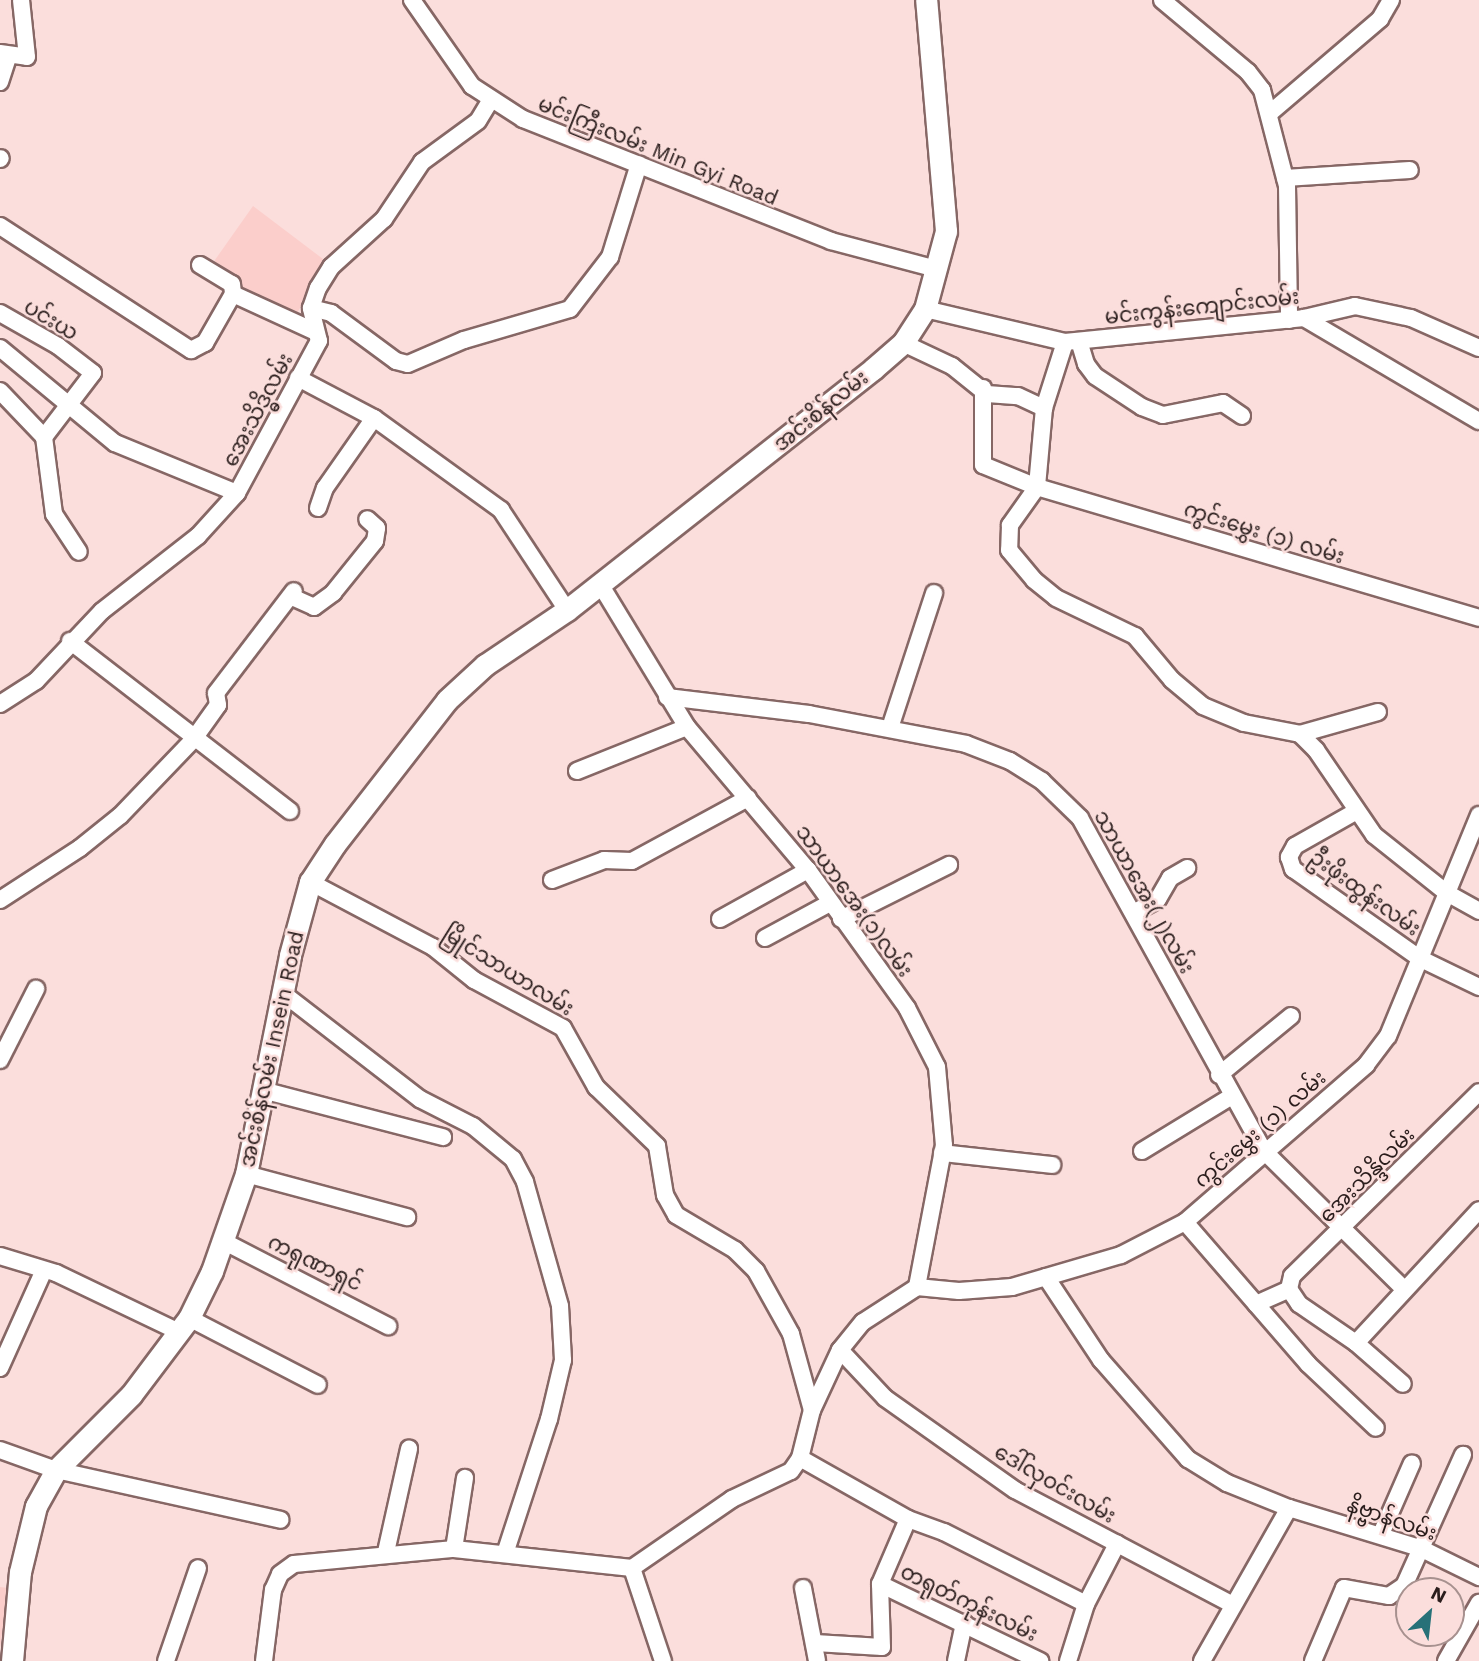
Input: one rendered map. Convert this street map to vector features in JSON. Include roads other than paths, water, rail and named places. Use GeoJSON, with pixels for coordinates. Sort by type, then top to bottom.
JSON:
{"type":"FeatureCollection","features":[{"type":"Feature","properties":{"kind":"main road"},"geometry":{"type":"LineString","coordinates":[[926,0],[945,190],[946,231],[936,269]]}},
{"type":"Feature","properties":{"kind":"main road","name":"အင်းစိန်လမ်း"},"geometry":{"type":"LineString","coordinates":[[673,528],[903,343],[925,309],[936,269]]}},
{"type":"Feature","properties":{"kind":"main road","name":"အင်းစိန်လမ်း Insein Road"},"geometry":{"type":"LineString","coordinates":[[12,1661],[27,1535],[56,1470],[131,1395],[183,1325],[223,1241],[246,1174],[310,882],[447,700],[485,665],[567,610],[673,528]]}},
{"type":"Feature","properties":{"kind":"street"},"geometry":{"type":"LineString","coordinates":[[0,82],[4,55],[27,57],[22,0]]}},
{"type":"Feature","properties":{"kind":"street","name":"မင်းကြီးလမ်း Min Gyi Road"},"geometry":{"type":"LineString","coordinates":[[412,0],[448,56],[490,101],[523,120],[831,241],[936,269]]}},
{"type":"Feature","properties":{"kind":"street"},"geometry":{"type":"LineString","coordinates":[[1162,0],[1248,72],[1262,90],[1285,178],[1297,319],[1479,421]]}},
{"type":"Feature","properties":{"kind":"street"},"geometry":{"type":"LineString","coordinates":[[1270,113],[1380,19],[1391,0]]}},
{"type":"Feature","properties":{"kind":"street"},"geometry":{"type":"LineString","coordinates":[[490,101],[478,121],[422,162],[384,219],[331,267],[311,307],[331,313],[396,360],[408,364],[464,340],[570,309],[610,257],[639,164]]}},
{"type":"Feature","properties":{"kind":"street"},"geometry":{"type":"LineString","coordinates":[[1285,178],[1410,170]]}},
{"type":"Feature","properties":{"kind":"street"},"geometry":{"type":"LineString","coordinates":[[0,226],[191,350],[205,343],[233,294],[232,284],[200,265]]}},
{"type":"Feature","properties":{"kind":"street"},"geometry":{"type":"LineString","coordinates":[[233,294],[316,332]]}},
{"type":"Feature","properties":{"kind":"street","name":"မင်းကွန်းကျောင်းလမ်း"},"geometry":{"type":"LineString","coordinates":[[925,309],[1072,342],[1297,319],[1355,306],[1411,318],[1479,348]]}},
{"type":"Feature","properties":{"kind":"street","name":"အေးသိဒ္ဓိလမ်း"},"geometry":{"type":"LineString","coordinates":[[0,704],[36,681],[70,641],[102,611],[198,536],[237,493],[319,341],[311,307]]}},
{"type":"Feature","properties":{"kind":"street","name":"ပင်းယ"},"geometry":{"type":"LineString","coordinates":[[0,313],[58,345],[93,373],[69,404]]}},
{"type":"Feature","properties":{"kind":"street"},"geometry":{"type":"LineString","coordinates":[[1072,342],[1044,408],[1037,487],[1010,525],[1009,550],[1034,580],[1056,598],[1135,636],[1172,680],[1203,706],[1244,723],[1300,734],[1378,712]]}},
{"type":"Feature","properties":{"kind":"street"},"geometry":{"type":"LineString","coordinates":[[1072,342],[1096,376],[1142,407],[1163,415],[1223,403],[1242,416]]}},
{"type":"Feature","properties":{"kind":"street"},"geometry":{"type":"LineString","coordinates":[[903,343],[952,366],[983,388],[987,394],[1018,396],[1044,408]]}},
{"type":"Feature","properties":{"kind":"street"},"geometry":{"type":"LineString","coordinates":[[0,348],[115,443],[237,493]]}},
{"type":"Feature","properties":{"kind":"street"},"geometry":{"type":"LineString","coordinates":[[298,378],[374,418],[501,510],[567,610]]}},
{"type":"Feature","properties":{"kind":"street","name":"ကွင်းမွှေး (၁) လမ်း"},"geometry":{"type":"LineString","coordinates":[[983,388],[981,463],[1037,487],[1479,618]]}},
{"type":"Feature","properties":{"kind":"street"},"geometry":{"type":"LineString","coordinates":[[0,391],[44,436],[54,514],[79,552]]}},
{"type":"Feature","properties":{"kind":"street"},"geometry":{"type":"LineString","coordinates":[[44,436],[69,404]]}},
{"type":"Feature","properties":{"kind":"street"},"geometry":{"type":"LineString","coordinates":[[318,508],[325,488],[374,418]]}},
{"type":"Feature","properties":{"kind":"street"},"geometry":{"type":"LineString","coordinates":[[0,900],[80,848],[120,816],[193,740],[218,705],[216,693],[293,594],[314,607],[333,593],[375,541],[377,528],[367,519]]}},
{"type":"Feature","properties":{"kind":"street","name":"သာယာအေး(၁)လမ်း"},"geometry":{"type":"LineString","coordinates":[[600,584],[687,727],[808,870],[907,1008],[937,1067],[945,1111],[942,1153],[917,1287]]}},
{"type":"Feature","properties":{"kind":"street"},"geometry":{"type":"LineString","coordinates":[[890,729],[934,593]]}},
{"type":"Feature","properties":{"kind":"street"},"geometry":{"type":"LineString","coordinates":[[70,641],[193,740],[290,811]]}},
{"type":"Feature","properties":{"kind":"street","name":"သာယာအေး(၂)လမ်း"},"geometry":{"type":"LineString","coordinates":[[667,697],[890,729],[966,744],[1010,761],[1042,781],[1080,818],[1135,912],[1219,1075],[1265,1151],[1341,1230],[1404,1289]]}},
{"type":"Feature","properties":{"kind":"street"},"geometry":{"type":"LineString","coordinates":[[577,771],[687,727]]}},
{"type":"Feature","properties":{"kind":"street"},"geometry":{"type":"LineString","coordinates":[[1300,734],[1316,750],[1355,812],[1374,835],[1447,893],[1479,911]]}},
{"type":"Feature","properties":{"kind":"street"},"geometry":{"type":"LineString","coordinates":[[552,880],[604,860],[632,861],[748,799]]}},
{"type":"Feature","properties":{"kind":"street","name":"ဦးဖိုးထွန်းလမ်း"},"geometry":{"type":"LineString","coordinates":[[1355,812],[1294,846],[1289,857],[1293,869],[1419,958]]}},
{"type":"Feature","properties":{"kind":"street","name":"ကွင်းမွှေး (၁) လမ်း"},"geometry":{"type":"LineString","coordinates":[[917,1287],[959,1291],[1012,1287],[1121,1255],[1185,1222],[1366,1065],[1388,1036],[1479,815]]}},
{"type":"Feature","properties":{"kind":"street"},"geometry":{"type":"LineString","coordinates":[[841,919],[949,865]]}},
{"type":"Feature","properties":{"kind":"street"},"geometry":{"type":"LineString","coordinates":[[1135,912],[1158,899],[1170,878],[1187,868]]}},
{"type":"Feature","properties":{"kind":"street"},"geometry":{"type":"LineString","coordinates":[[720,919],[808,870]]}},
{"type":"Feature","properties":{"kind":"street","name":"မြိုင်သာယာလမ်း"},"geometry":{"type":"LineString","coordinates":[[310,882],[433,947],[474,980],[564,1028],[596,1087],[657,1146],[665,1195],[676,1215],[735,1250],[756,1271],[791,1334],[812,1410]]}},
{"type":"Feature","properties":{"kind":"street"},"geometry":{"type":"LineString","coordinates":[[765,938],[830,902]]}},
{"type":"Feature","properties":{"kind":"street"},"geometry":{"type":"LineString","coordinates":[[1419,958],[1479,988]]}},
{"type":"Feature","properties":{"kind":"street"},"geometry":{"type":"LineString","coordinates":[[0,1060],[36,989]]}},
{"type":"Feature","properties":{"kind":"street"},"geometry":{"type":"LineString","coordinates":[[284,994],[420,1099],[473,1126],[513,1159],[525,1182],[560,1306],[563,1360],[550,1419],[505,1554]]}},
{"type":"Feature","properties":{"kind":"street"},"geometry":{"type":"LineString","coordinates":[[1219,1075],[1291,1016]]}},
{"type":"Feature","properties":{"kind":"street"},"geometry":{"type":"LineString","coordinates":[[265,1091],[443,1137]]}},
{"type":"Feature","properties":{"kind":"street","name":"အေးသိန္ဒိလမ်း"},"geometry":{"type":"LineString","coordinates":[[1289,1289],[1292,1276],[1479,1092]]}},
{"type":"Feature","properties":{"kind":"street"},"geometry":{"type":"LineString","coordinates":[[1142,1151],[1232,1096]]}},
{"type":"Feature","properties":{"kind":"street"},"geometry":{"type":"LineString","coordinates":[[942,1153],[1052,1165]]}},
{"type":"Feature","properties":{"kind":"street"},"geometry":{"type":"LineString","coordinates":[[246,1174],[407,1217]]}},
{"type":"Feature","properties":{"kind":"street"},"geometry":{"type":"LineString","coordinates":[[1356,1343],[1479,1210]]}},
{"type":"Feature","properties":{"kind":"street"},"geometry":{"type":"LineString","coordinates":[[1185,1222],[1308,1364],[1376,1428]]}},
{"type":"Feature","properties":{"kind":"street","name":"ကရုဏာရှင်"},"geometry":{"type":"LineString","coordinates":[[223,1241],[388,1326]]}},
{"type":"Feature","properties":{"kind":"street"},"geometry":{"type":"LineString","coordinates":[[0,1256],[44,1270],[183,1325],[318,1385]]}},
{"type":"Feature","properties":{"kind":"street"},"geometry":{"type":"LineString","coordinates":[[0,1368],[44,1270]]}},
{"type":"Feature","properties":{"kind":"street","name":"နိဗ္ဗာန်လမ်း"},"geometry":{"type":"LineString","coordinates":[[1046,1277],[1069,1318],[1101,1360],[1188,1459],[1227,1483],[1289,1508],[1420,1548],[1479,1577]]}},
{"type":"Feature","properties":{"kind":"street"},"geometry":{"type":"LineString","coordinates":[[264,1661],[273,1590],[280,1574],[294,1564],[386,1552],[454,1549],[632,1568],[732,1499],[782,1478],[800,1458],[812,1410],[840,1350],[863,1322],[917,1287]]}},
{"type":"Feature","properties":{"kind":"street"},"geometry":{"type":"LineString","coordinates":[[1256,1304],[1289,1289],[1299,1304],[1356,1343],[1403,1384]]}},
{"type":"Feature","properties":{"kind":"street","name":"ဒေါ်လှဝင်းလမ်း"},"geometry":{"type":"LineString","coordinates":[[840,1350],[885,1398],[994,1475],[1233,1605]]}},
{"type":"Feature","properties":{"kind":"street"},"geometry":{"type":"LineString","coordinates":[[386,1552],[409,1449]]}},
{"type":"Feature","properties":{"kind":"street"},"geometry":{"type":"LineString","coordinates":[[0,1450],[56,1470],[281,1520]]}},
{"type":"Feature","properties":{"kind":"street"},"geometry":{"type":"LineString","coordinates":[[1313,1661],[1344,1588],[1397,1593],[1463,1455]]}},
{"type":"Feature","properties":{"kind":"street"},"geometry":{"type":"LineString","coordinates":[[800,1458],[908,1520],[944,1532],[1086,1604]]}},
{"type":"Feature","properties":{"kind":"street"},"geometry":{"type":"LineString","coordinates":[[1381,1534],[1412,1463]]}},
{"type":"Feature","properties":{"kind":"street"},"geometry":{"type":"LineString","coordinates":[[454,1549],[465,1478]]}},
{"type":"Feature","properties":{"kind":"street"},"geometry":{"type":"LineString","coordinates":[[1202,1661],[1289,1508]]}},
{"type":"Feature","properties":{"kind":"street"},"geometry":{"type":"LineString","coordinates":[[815,1643],[882,1647],[880,1584],[908,1520]]}},
{"type":"Feature","properties":{"kind":"street"},"geometry":{"type":"LineString","coordinates":[[1068,1661],[1086,1604],[1117,1544]]}},
{"type":"Feature","properties":{"kind":"street"},"geometry":{"type":"LineString","coordinates":[[166,1661],[198,1568]]}},
{"type":"Feature","properties":{"kind":"street"},"geometry":{"type":"LineString","coordinates":[[632,1568],[663,1661]]}},
{"type":"Feature","properties":{"kind":"street","name":"တရုတ်ကုန်းလမ်း"},"geometry":{"type":"LineString","coordinates":[[880,1584],[1040,1661]]}},
{"type":"Feature","properties":{"kind":"street"},"geometry":{"type":"LineString","coordinates":[[803,1588],[817,1661]]}},
{"type":"Feature","properties":{"kind":"street"},"geometry":{"type":"LineString","coordinates":[[1446,1661],[1479,1603]]}},
{"type":"Feature","properties":{"kind":"street"},"geometry":{"type":"LineString","coordinates":[[956,1661],[964,1623]]}}]}
